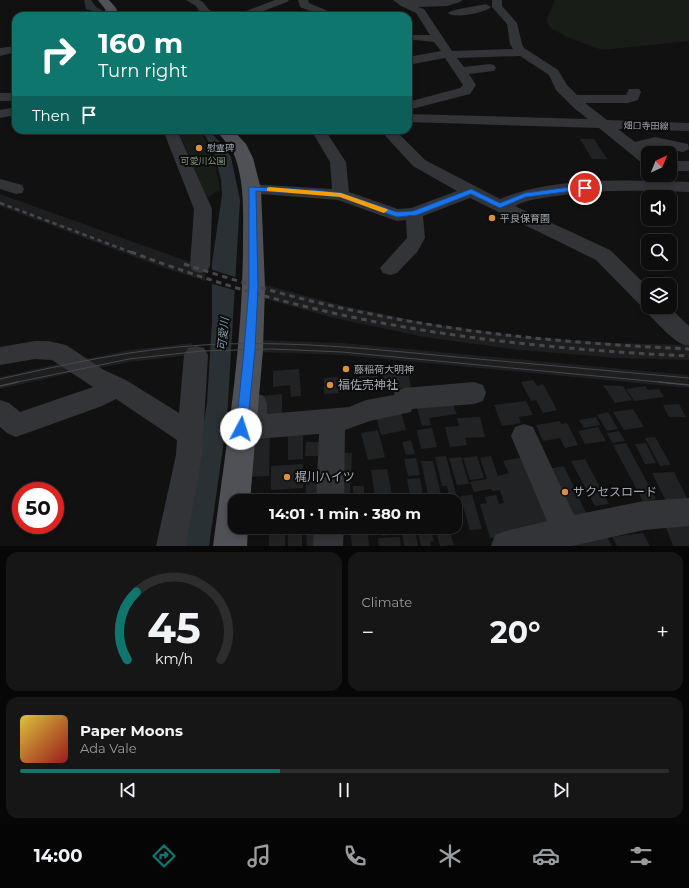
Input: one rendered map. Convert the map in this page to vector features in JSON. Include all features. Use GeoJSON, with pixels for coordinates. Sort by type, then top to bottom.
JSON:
{"type":"FeatureCollection","features":[{"type":"Feature","properties":{"kind":"main road"},"geometry":{"type":"LineString","coordinates":[[103,0],[112,12]]}},
{"type":"Feature","properties":{"kind":"main road"},"geometry":{"type":"LineString","coordinates":[[228,134],[238,144],[244,158],[252,189],[254,287],[230,546]]}},
{"type":"Feature","properties":{"kind":"street"},"geometry":{"type":"LineString","coordinates":[[191,0],[200,4],[205,12]]}},
{"type":"Feature","properties":{"kind":"street"},"geometry":{"type":"LineString","coordinates":[[251,12],[270,3],[284,0]]}},
{"type":"Feature","properties":{"kind":"street"},"geometry":{"type":"LineString","coordinates":[[303,0],[304,4],[322,12]]}},
{"type":"Feature","properties":{"kind":"street"},"geometry":{"type":"LineString","coordinates":[[401,2],[453,2],[457,0]]}},
{"type":"Feature","properties":{"kind":"street"},"geometry":{"type":"LineString","coordinates":[[475,0],[478,4],[494,5],[512,23],[516,44],[521,52],[554,73],[561,87],[597,121],[641,154]]}},
{"type":"Feature","properties":{"kind":"street"},"geometry":{"type":"LineString","coordinates":[[401,2],[420,11],[470,85],[465,91],[412,105]]}},
{"type":"Feature","properties":{"kind":"street"},"geometry":{"type":"LineString","coordinates":[[456,13],[494,5]]}},
{"type":"Feature","properties":{"kind":"street"},"geometry":{"type":"LineString","coordinates":[[412,15],[422,14]]}},
{"type":"Feature","properties":{"kind":"street"},"geometry":{"type":"LineString","coordinates":[[412,38],[438,39]]}},
{"type":"Feature","properties":{"kind":"street"},"geometry":{"type":"LineString","coordinates":[[0,52],[12,50]]}},
{"type":"Feature","properties":{"kind":"street"},"geometry":{"type":"LineString","coordinates":[[412,60],[450,54],[521,52]]}},
{"type":"Feature","properties":{"kind":"street"},"geometry":{"type":"LineString","coordinates":[[460,71],[490,68]]}},
{"type":"Feature","properties":{"kind":"street"},"geometry":{"type":"LineString","coordinates":[[574,99],[628,99],[633,97],[634,92]]}},
{"type":"Feature","properties":{"kind":"street"},"geometry":{"type":"LineString","coordinates":[[0,96],[12,97]]}},
{"type":"Feature","properties":{"kind":"street"},"geometry":{"type":"LineString","coordinates":[[0,104],[12,104]]}},
{"type":"Feature","properties":{"kind":"street"},"geometry":{"type":"LineString","coordinates":[[412,111],[597,121]]}},
{"type":"Feature","properties":{"kind":"street"},"geometry":{"type":"LineString","coordinates":[[0,114],[12,112]]}},
{"type":"Feature","properties":{"kind":"street"},"geometry":{"type":"LineString","coordinates":[[412,118],[597,121],[689,119]]}},
{"type":"Feature","properties":{"kind":"street","name":"畑口寺田線"},"geometry":{"type":"LineString","coordinates":[[597,121],[689,127]]}},
{"type":"Feature","properties":{"kind":"street"},"geometry":{"type":"LineString","coordinates":[[172,134],[203,209],[200,266]]}},
{"type":"Feature","properties":{"kind":"street"},"geometry":{"type":"LineString","coordinates":[[320,134],[338,162],[341,195]]}},
{"type":"Feature","properties":{"kind":"street"},"geometry":{"type":"LineString","coordinates":[[391,134],[419,163],[471,192],[603,256],[641,293]]}},
{"type":"Feature","properties":{"kind":"street"},"geometry":{"type":"LineString","coordinates":[[632,147],[655,142],[683,147]]}},
{"type":"Feature","properties":{"kind":"street"},"geometry":{"type":"LineString","coordinates":[[677,166],[689,166]]}},
{"type":"Feature","properties":{"kind":"street"},"geometry":{"type":"LineString","coordinates":[[677,181],[688,188]]}},
{"type":"Feature","properties":{"kind":"street"},"geometry":{"type":"LineString","coordinates":[[0,184],[16,189]]}},
{"type":"Feature","properties":{"kind":"street"},"geometry":{"type":"LineString","coordinates":[[500,206],[525,195],[578,188],[623,185],[688,188]]}},
{"type":"Feature","properties":{"kind":"street"},"geometry":{"type":"LineString","coordinates":[[252,189],[316,192],[341,195],[397,215],[414,213],[471,192]]}},
{"type":"Feature","properties":{"kind":"street"},"geometry":{"type":"LineString","coordinates":[[390,268],[410,247],[416,238],[414,213]]}},
{"type":"Feature","properties":{"kind":"street"},"geometry":{"type":"LineString","coordinates":[[663,314],[686,336],[689,336]]}},
{"type":"Feature","properties":{"kind":"street"},"geometry":{"type":"LineString","coordinates":[[0,356],[36,350],[58,352],[96,377],[117,387],[190,434]]}},
{"type":"Feature","properties":{"kind":"street"},"geometry":{"type":"LineString","coordinates":[[171,546],[189,455],[196,355]]}},
{"type":"Feature","properties":{"kind":"street"},"geometry":{"type":"LineString","coordinates":[[0,411],[16,425],[92,398],[117,387]]}},
{"type":"Feature","properties":{"kind":"street"},"geometry":{"type":"LineString","coordinates":[[245,388],[256,394],[253,427],[332,421],[351,418],[366,411],[402,404],[404,399],[474,393]]}},
{"type":"Feature","properties":{"kind":"street"},"geometry":{"type":"LineString","coordinates":[[330,494],[332,421]]}},
{"type":"Feature","properties":{"kind":"street"},"geometry":{"type":"LineString","coordinates":[[524,436],[568,533]]}},
{"type":"Feature","properties":{"kind":"street"},"geometry":{"type":"LineString","coordinates":[[506,546],[637,517],[689,512]]}},
{"type":"Feature","properties":{"kind":"street"},"geometry":{"type":"LineString","coordinates":[[328,546],[329,534]]}},
{"type":"Feature","properties":{"kind":"shaded area"},"geometry":{"type":"Polygon","coordinates":[[[0,194],[206,268],[205,281],[161,267],[0,206],[0,194]]]}},
{"type":"Feature","properties":{"kind":"shaded area"},"geometry":{"type":"Polygon","coordinates":[[[243,279],[340,305],[426,323],[518,336],[613,343],[689,345],[689,360],[618,358],[520,350],[424,337],[334,318],[241,292],[243,279]]]}},
{"type":"Feature","properties":{"kind":"shaded area"},"geometry":{"type":"Polygon","coordinates":[[[258,340],[343,343],[688,375],[689,388],[342,355],[256,352],[258,340]]]}},
{"type":"Feature","properties":{"kind":"shaded area"},"geometry":{"type":"Polygon","coordinates":[[[192,343],[191,355],[129,362],[97,368],[84,359],[130,350],[192,343]]]}},
{"type":"Feature","properties":{"kind":"shaded area"},"geometry":{"type":"Polygon","coordinates":[[[62,363],[75,372],[0,389],[0,377],[62,363]]]}},
{"type":"Feature","properties":{"kind":"green space"},"geometry":{"type":"Polygon","coordinates":[[[555,0],[689,0],[689,41],[602,50],[567,37],[552,29],[546,21],[555,0]]]}},
{"type":"Feature","properties":{"kind":"green space","name":"可愛川公園"},"geometry":{"type":"Polygon","coordinates":[[[180,134],[201,134],[210,150],[220,190],[207,198],[180,134]]]}},
{"type":"Feature","properties":{"kind":"water"},"geometry":{"type":"Polygon","coordinates":[[[84,0],[91,0],[96,7],[105,12],[96,12],[86,9],[84,0]]]}},
{"type":"Feature","properties":{"kind":"water","name":"可愛川"},"geometry":{"type":"Polygon","coordinates":[[[203,134],[212,134],[231,157],[240,200],[227,419],[209,546],[184,546],[207,403],[212,322],[212,263],[222,195],[221,180],[215,156],[203,134]]]}},
{"type":"Feature","properties":{"kind":"pier"},"geometry":{"type":"Polygon","coordinates":[[[210,269],[238,278],[237,291],[210,283],[210,269]]]}},
{"type":"Feature","properties":{"kind":"building"},"geometry":{"type":"Polygon","coordinates":[[[580,139],[594,139],[607,159],[592,159],[580,139]]]}},
{"type":"Feature","properties":{"kind":"building"},"geometry":{"type":"Polygon","coordinates":[[[299,369],[301,396],[291,397],[290,385],[273,387],[273,371],[299,369]]]}},
{"type":"Feature","properties":{"kind":"building"},"geometry":{"type":"Polygon","coordinates":[[[377,369],[379,384],[360,385],[358,370],[377,369]]]}},
{"type":"Feature","properties":{"kind":"building"},"geometry":{"type":"Polygon","coordinates":[[[408,371],[411,388],[384,389],[382,373],[408,371]]]}},
{"type":"Feature","properties":{"kind":"building"},"geometry":{"type":"Polygon","coordinates":[[[338,377],[339,393],[324,394],[324,378],[338,377]]]}},
{"type":"Feature","properties":{"kind":"building"},"geometry":{"type":"Polygon","coordinates":[[[533,380],[537,386],[543,384],[557,410],[543,413],[536,400],[531,401],[521,382],[533,380]]]}},
{"type":"Feature","properties":{"kind":"building"},"geometry":{"type":"Polygon","coordinates":[[[603,385],[623,386],[632,400],[615,403],[603,385]]]}},
{"type":"Feature","properties":{"kind":"building"},"geometry":{"type":"Polygon","coordinates":[[[645,386],[648,390],[659,389],[664,397],[634,401],[626,389],[645,386]]]}},
{"type":"Feature","properties":{"kind":"building"},"geometry":{"type":"Polygon","coordinates":[[[282,394],[282,416],[262,417],[262,396],[282,394]]]}},
{"type":"Feature","properties":{"kind":"building"},"geometry":{"type":"Polygon","coordinates":[[[526,401],[533,415],[519,417],[521,423],[502,426],[494,405],[526,401]]]}},
{"type":"Feature","properties":{"kind":"building"},"geometry":{"type":"Polygon","coordinates":[[[452,402],[457,414],[429,418],[431,425],[422,426],[416,404],[452,402]]]}},
{"type":"Feature","properties":{"kind":"building"},"geometry":{"type":"Polygon","coordinates":[[[679,404],[686,417],[669,417],[663,405],[679,404]]]}},
{"type":"Feature","properties":{"kind":"building"},"geometry":{"type":"Polygon","coordinates":[[[633,409],[644,427],[624,430],[613,412],[633,409]]]}},
{"type":"Feature","properties":{"kind":"building"},"geometry":{"type":"Polygon","coordinates":[[[401,412],[406,430],[381,435],[376,416],[401,412]]]}},
{"type":"Feature","properties":{"kind":"building"},"geometry":{"type":"Polygon","coordinates":[[[608,412],[618,429],[607,431],[597,415],[608,412]]]}},
{"type":"Feature","properties":{"kind":"building"},"geometry":{"type":"Polygon","coordinates":[[[480,417],[485,437],[465,438],[467,445],[450,447],[445,427],[459,426],[457,418],[480,417]]]}},
{"type":"Feature","properties":{"kind":"building"},"geometry":{"type":"Polygon","coordinates":[[[596,417],[600,425],[584,428],[579,420],[596,417]]]}},
{"type":"Feature","properties":{"kind":"building"},"geometry":{"type":"Polygon","coordinates":[[[560,421],[561,424],[567,423],[578,445],[565,448],[560,438],[543,441],[536,425],[560,421]]]}},
{"type":"Feature","properties":{"kind":"building"},"geometry":{"type":"Polygon","coordinates":[[[598,427],[606,441],[585,444],[578,431],[598,427]]]}},
{"type":"Feature","properties":{"kind":"building"},"geometry":{"type":"Polygon","coordinates":[[[432,428],[437,447],[421,449],[417,430],[432,428]]]}},
{"type":"Feature","properties":{"kind":"building"},"geometry":{"type":"Polygon","coordinates":[[[378,430],[385,457],[368,460],[361,433],[378,430]]]}},
{"type":"Feature","properties":{"kind":"building"},"geometry":{"type":"Polygon","coordinates":[[[619,431],[625,441],[612,443],[607,433],[619,431]]]}},
{"type":"Feature","properties":{"kind":"building"},"geometry":{"type":"Polygon","coordinates":[[[270,432],[269,476],[250,477],[253,433],[270,432]]]}},
{"type":"Feature","properties":{"kind":"building"},"geometry":{"type":"Polygon","coordinates":[[[303,432],[303,459],[288,460],[288,433],[303,432]]]}},
{"type":"Feature","properties":{"kind":"building"},"geometry":{"type":"Polygon","coordinates":[[[655,437],[671,465],[660,466],[645,438],[655,437]]]}},
{"type":"Feature","properties":{"kind":"building"},"geometry":{"type":"Polygon","coordinates":[[[411,440],[415,454],[406,455],[402,442],[411,440]]]}},
{"type":"Feature","properties":{"kind":"building"},"geometry":{"type":"Polygon","coordinates":[[[306,442],[323,442],[322,456],[305,456],[306,442]]]}},
{"type":"Feature","properties":{"kind":"building"},"geometry":{"type":"Polygon","coordinates":[[[626,443],[656,499],[643,501],[613,445],[626,443]]]}},
{"type":"Feature","properties":{"kind":"building"},"geometry":{"type":"Polygon","coordinates":[[[646,443],[656,463],[645,464],[635,444],[646,443]]]}},
{"type":"Feature","properties":{"kind":"building"},"geometry":{"type":"Polygon","coordinates":[[[336,453],[352,453],[351,477],[335,477],[336,453]]]}},
{"type":"Feature","properties":{"kind":"building"},"geometry":{"type":"Polygon","coordinates":[[[446,456],[456,494],[449,494],[447,486],[442,486],[435,457],[446,456]]]}},
{"type":"Feature","properties":{"kind":"building"},"geometry":{"type":"Polygon","coordinates":[[[477,456],[484,478],[470,480],[463,458],[477,456]]]}},
{"type":"Feature","properties":{"kind":"building"},"geometry":{"type":"Polygon","coordinates":[[[491,456],[498,476],[509,473],[503,461],[528,456],[559,522],[509,536],[490,538],[480,504],[487,503],[485,497],[496,495],[499,504],[504,503],[500,490],[492,491],[491,489],[474,492],[470,482],[487,479],[480,458],[491,456]]]}},
{"type":"Feature","properties":{"kind":"building"},"geometry":{"type":"Polygon","coordinates":[[[461,457],[469,484],[457,485],[449,458],[461,457]]]}},
{"type":"Feature","properties":{"kind":"building"},"geometry":{"type":"Polygon","coordinates":[[[416,458],[420,475],[408,476],[404,459],[416,458]]]}},
{"type":"Feature","properties":{"kind":"building"},"geometry":{"type":"Polygon","coordinates":[[[585,459],[609,504],[595,506],[571,461],[585,459]]]}},
{"type":"Feature","properties":{"kind":"building"},"geometry":{"type":"Polygon","coordinates":[[[421,461],[433,461],[441,494],[428,494],[421,461]]]}},
{"type":"Feature","properties":{"kind":"building","name":"梶川ハイツ"},"geometry":{"type":"Polygon","coordinates":[[[303,464],[303,488],[271,490],[271,466],[303,464]]]}},
{"type":"Feature","properties":{"kind":"building","name":"サクセスロード"},"geometry":{"type":"Polygon","coordinates":[[[564,466],[587,515],[565,519],[543,470],[564,466]]]}},
{"type":"Feature","properties":{"kind":"building"},"geometry":{"type":"Polygon","coordinates":[[[387,469],[392,494],[375,494],[371,470],[387,469]]]}},
{"type":"Feature","properties":{"kind":"building"},"geometry":{"type":"Polygon","coordinates":[[[307,472],[317,472],[317,485],[327,486],[327,494],[305,494],[307,472]]]}},
{"type":"Feature","properties":{"kind":"building"},"geometry":{"type":"Polygon","coordinates":[[[674,472],[689,502],[667,503],[652,473],[674,472]]]}},
{"type":"Feature","properties":{"kind":"building"},"geometry":{"type":"Polygon","coordinates":[[[420,478],[423,494],[410,494],[407,479],[420,478]]]}},
{"type":"Feature","properties":{"kind":"building"},"geometry":{"type":"Polygon","coordinates":[[[333,479],[350,479],[350,494],[334,494],[333,479]]]}},
{"type":"Feature","properties":{"kind":"building"},"geometry":{"type":"Polygon","coordinates":[[[353,486],[364,486],[364,494],[353,494],[353,486]]]}},
{"type":"Feature","properties":{"kind":"building"},"geometry":{"type":"Polygon","coordinates":[[[472,495],[482,529],[470,530],[462,503],[462,496],[472,495]]]}},
{"type":"Feature","properties":{"kind":"building"},"geometry":{"type":"Polygon","coordinates":[[[665,525],[689,525],[689,546],[673,546],[665,525]]]}},
{"type":"Feature","properties":{"kind":"building"},"geometry":{"type":"Polygon","coordinates":[[[643,533],[650,546],[617,546],[612,537],[643,533]]]}},
{"type":"Feature","properties":{"kind":"building"},"geometry":{"type":"Polygon","coordinates":[[[269,534],[285,534],[285,546],[269,546],[269,534]]]}},
{"type":"Feature","properties":{"kind":"building"},"geometry":{"type":"Polygon","coordinates":[[[288,534],[302,534],[302,546],[288,546],[288,534]]]}},
{"type":"Feature","properties":{"kind":"building"},"geometry":{"type":"Polygon","coordinates":[[[306,534],[324,534],[325,546],[307,546],[306,534]]]}},
{"type":"Feature","properties":{"kind":"building"},"geometry":{"type":"Polygon","coordinates":[[[351,534],[368,534],[369,546],[352,546],[351,534]]]}},
{"type":"Feature","properties":{"kind":"building"},"geometry":{"type":"Polygon","coordinates":[[[382,534],[393,534],[382,536],[382,534]]]}},
{"type":"Feature","properties":{"kind":"building"},"geometry":{"type":"Polygon","coordinates":[[[402,534],[415,534],[418,546],[404,546],[402,534]]]}},
{"type":"Feature","properties":{"kind":"building"},"geometry":{"type":"Polygon","coordinates":[[[418,534],[432,534],[434,541],[430,542],[431,546],[421,546],[418,534]]]}},
{"type":"Feature","properties":{"kind":"building"},"geometry":{"type":"Polygon","coordinates":[[[437,534],[450,534],[454,545],[440,546],[437,534]]]}},
{"type":"Feature","properties":{"kind":"building"},"geometry":{"type":"Polygon","coordinates":[[[606,535],[612,546],[574,546],[573,543],[606,535]]]}},
{"type":"Feature","properties":{"kind":"building"},"geometry":{"type":"Polygon","coordinates":[[[400,537],[401,546],[379,546],[378,538],[400,537]]]}},
{"type":"Feature","properties":{"kind":"tram line"},"geometry":{"type":"LineString","coordinates":[[0,379],[75,363],[152,350],[203,345],[235,344],[298,344],[361,348],[689,378]]}},
{"type":"Feature","properties":{"kind":"tram line"},"geometry":{"type":"LineString","coordinates":[[13,383],[129,359],[202,351],[272,349],[342,352],[670,383]]}},
{"type":"Feature","properties":{"kind":"tram line"},"geometry":{"type":"LineString","coordinates":[[0,386],[18,382]]}},
{"type":"Feature","properties":{"kind":"tram line"},"geometry":{"type":"LineString","coordinates":[[659,382],[689,385]]}},
{"type":"Feature","properties":{"kind":"railway"},"geometry":{"type":"LineString","coordinates":[[0,203],[133,253]]}},
{"type":"Feature","properties":{"kind":"railway"},"geometry":{"type":"LineString","coordinates":[[131,252],[195,275],[260,295],[351,317],[399,326],[447,334],[543,346],[689,356]]}},
{"type":"Feature","properties":{"kind":"railway"},"geometry":{"type":"LineString","coordinates":[[184,264],[300,298],[347,309],[450,328],[529,338],[689,349]]}},
{"type":"Feature","properties":{"kind":"slow traffic"},"geometry":{"type":"LineString","coordinates":[[269,190],[316,192],[341,195],[384,210]]}},
{"type":"Feature","properties":{"kind":"place","name":"慰霊碑"},"geometry":{"type":"Point","coordinates":[199,148]}},
{"type":"Feature","properties":{"kind":"place","name":"平良保育園"},"geometry":{"type":"Point","coordinates":[492,218]}},
{"type":"Feature","properties":{"kind":"place","name":"藤稲荷大明神"},"geometry":{"type":"Point","coordinates":[346,369]}},
{"type":"Feature","properties":{"kind":"place","name":"福佐売神社"},"geometry":{"type":"Point","coordinates":[330,385]}},
{"type":"Feature","properties":{"kind":"place","name":"梶川ハイツ"},"geometry":{"type":"Point","coordinates":[287,477]}},
{"type":"Feature","properties":{"kind":"place","name":"サクセスロード"},"geometry":{"type":"Point","coordinates":[565,492]}},
{"type":"Feature","properties":{"kind":"route"},"geometry":{"type":"LineString","coordinates":[[241,429],[250,350],[254,287],[252,189],[316,192],[341,195],[397,215],[414,213],[471,192],[500,206],[517,197],[525,195],[585,188]]}}]}
